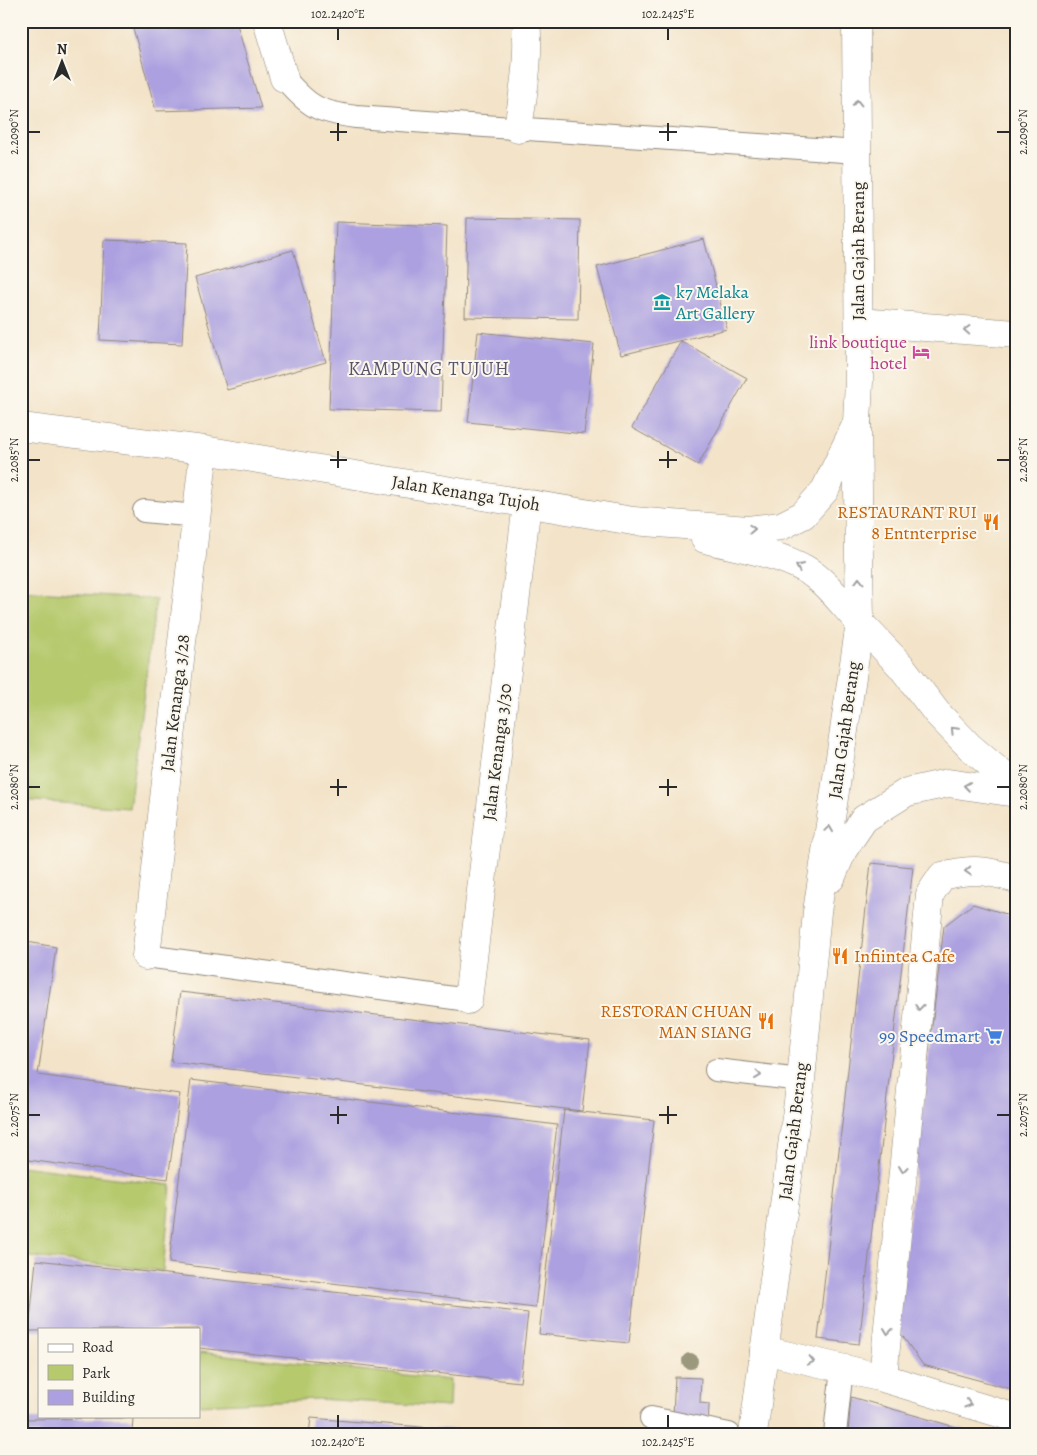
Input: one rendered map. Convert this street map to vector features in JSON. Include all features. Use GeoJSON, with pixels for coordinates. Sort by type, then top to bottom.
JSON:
{"type":"FeatureCollection","features":[{"type":"Feature","properties":{"kind":"street"},"geometry":{"type":"LineString","coordinates":[[267,21],[284,78]]}},
{"type":"Feature","properties":{"kind":"street"},"geometry":{"type":"LineString","coordinates":[[518,129],[526,72],[528,40],[526,21]]}},
{"type":"Feature","properties":{"kind":"street","name":"Jalan Gajah Berang"},"geometry":{"type":"LineString","coordinates":[[753,1434],[800,1080],[817,912],[860,623],[857,423],[859,322],[856,21]]}},
{"type":"Feature","properties":{"kind":"street"},"geometry":{"type":"LineString","coordinates":[[859,322],[1016,334]]}},
{"type":"Feature","properties":{"kind":"street","name":"Jalan Kenanga Tujoh"},"geometry":{"type":"LineString","coordinates":[[21,427],[204,450],[633,521],[748,530],[781,526],[803,515],[825,490],[857,423]]}},
{"type":"Feature","properties":{"kind":"street","name":"Jalan Kenanga 3/28"},"geometry":{"type":"LineString","coordinates":[[146,956],[204,450]]}},
{"type":"Feature","properties":{"kind":"street","name":"Jalan Kenanga 3/30"},"geometry":{"type":"LineString","coordinates":[[468,1000],[527,504]]}},
{"type":"Feature","properties":{"kind":"street"},"geometry":{"type":"LineString","coordinates":[[633,521],[770,556],[804,569],[830,589],[901,666],[937,712],[970,747],[1016,786]]}},
{"type":"Feature","properties":{"kind":"street"},"geometry":{"type":"LineString","coordinates":[[817,912],[843,850],[864,819],[907,792],[948,783],[1016,793]]}},
{"type":"Feature","properties":{"kind":"street"},"geometry":{"type":"LineString","coordinates":[[883,1378],[930,894],[942,876],[968,869],[994,872],[1016,879]]}},
{"type":"Feature","properties":{"kind":"street"},"geometry":{"type":"LineString","coordinates":[[764,1350],[883,1378],[1016,1418]]}},
{"type":"Feature","properties":{"kind":"lane"},"geometry":{"type":"LineString","coordinates":[[284,78],[304,100],[326,113],[356,118],[858,152]]}},
{"type":"Feature","properties":{"kind":"lane"},"geometry":{"type":"LineString","coordinates":[[144,511],[197,516]]}},
{"type":"Feature","properties":{"kind":"lane"},"geometry":{"type":"LineString","coordinates":[[146,956],[468,1000]]}},
{"type":"Feature","properties":{"kind":"lane"},"geometry":{"type":"LineString","coordinates":[[716,1070],[800,1080]]}},
{"type":"Feature","properties":{"kind":"lane"},"geometry":{"type":"LineString","coordinates":[[835,1434],[842,1368]]}},
{"type":"Feature","properties":{"kind":"lane"},"geometry":{"type":"LineString","coordinates":[[651,1418],[729,1434]]}},
{"type":"Feature","properties":{"kind":"green space"},"geometry":{"type":"Polygon","coordinates":[[[21,590],[156,599],[129,808],[21,800],[21,590]]]}},
{"type":"Feature","properties":{"kind":"green space"},"geometry":{"type":"Polygon","coordinates":[[[21,1166],[171,1185],[163,1271],[21,1256],[21,1166]]]}},
{"type":"Feature","properties":{"kind":"green space"},"geometry":{"type":"Polygon","coordinates":[[[200,1352],[450,1380],[449,1407],[317,1399],[200,1405],[200,1352]]]}},
{"type":"Feature","properties":{"kind":"building"},"geometry":{"type":"Polygon","coordinates":[[[131,21],[236,21],[261,108],[156,111],[131,21]]]}},
{"type":"Feature","properties":{"kind":"building"},"geometry":{"type":"Polygon","coordinates":[[[467,218],[580,220],[578,319],[465,317],[467,218]]]}},
{"type":"Feature","properties":{"kind":"building"},"geometry":{"type":"Polygon","coordinates":[[[336,222],[447,226],[441,412],[329,409],[336,222]]]}},
{"type":"Feature","properties":{"kind":"building"},"geometry":{"type":"Polygon","coordinates":[[[704,239],[727,329],[621,355],[597,267],[704,239]]]}},
{"type":"Feature","properties":{"kind":"building"},"geometry":{"type":"Polygon","coordinates":[[[104,240],[187,243],[182,344],[100,340],[104,240]]]}},
{"type":"Feature","properties":{"kind":"building"},"geometry":{"type":"Polygon","coordinates":[[[293,250],[326,362],[227,390],[195,278],[293,250]]]}},
{"type":"Feature","properties":{"kind":"building"},"geometry":{"type":"Polygon","coordinates":[[[478,332],[594,344],[584,434],[468,422],[478,332]]]}},
{"type":"Feature","properties":{"kind":"building"},"geometry":{"type":"Polygon","coordinates":[[[681,341],[747,378],[698,465],[632,428],[681,341]]]}},
{"type":"Feature","properties":{"kind":"building"},"geometry":{"type":"Polygon","coordinates":[[[871,863],[913,867],[859,1344],[818,1339],[871,863]]]}},
{"type":"Feature","properties":{"kind":"building"},"geometry":{"type":"Polygon","coordinates":[[[973,904],[1016,917],[1015,1390],[923,1365],[896,1327],[944,926],[973,904]]]}},
{"type":"Feature","properties":{"kind":"building"},"geometry":{"type":"Polygon","coordinates":[[[21,941],[56,947],[38,1075],[180,1094],[168,1179],[21,1159],[21,1040],[26,1008],[21,1007],[21,941]]]}},
{"type":"Feature","properties":{"kind":"building"},"geometry":{"type":"Polygon","coordinates":[[[180,992],[590,1040],[582,1111],[171,1062],[180,992]]]}},
{"type":"Feature","properties":{"kind":"building"},"geometry":{"type":"Polygon","coordinates":[[[191,1080],[557,1125],[535,1308],[169,1263],[191,1080]]]}},
{"type":"Feature","properties":{"kind":"building"},"geometry":{"type":"Polygon","coordinates":[[[564,1110],[654,1120],[629,1343],[539,1334],[564,1110]]]}},
{"type":"Feature","properties":{"kind":"building"},"geometry":{"type":"Polygon","coordinates":[[[36,1260],[528,1313],[520,1382],[200,1348],[200,1328],[38,1328],[38,1331],[29,1331],[36,1260]]]}},
{"type":"Feature","properties":{"kind":"building"},"geometry":{"type":"Polygon","coordinates":[[[675,1377],[701,1378],[700,1403],[709,1404],[708,1434],[672,1434],[675,1377]]]}},
{"type":"Feature","properties":{"kind":"building"},"geometry":{"type":"Polygon","coordinates":[[[851,1397],[976,1433],[976,1434],[848,1434],[851,1397]]]}},
{"type":"Feature","properties":{"kind":"building"},"geometry":{"type":"Polygon","coordinates":[[[133,1418],[132,1434],[21,1434],[21,1419],[133,1418]]]}},
{"type":"Feature","properties":{"kind":"building"},"geometry":{"type":"Polygon","coordinates":[[[311,1418],[482,1432],[482,1434],[309,1434],[311,1418]]]}},
{"type":"Feature","properties":{"kind":"place","name":"k7 Melaka Art Gallery"},"geometry":{"type":"Point","coordinates":[662,302]}},
{"type":"Feature","properties":{"kind":"place","name":"link boutique hotel"},"geometry":{"type":"Point","coordinates":[921,352]}},
{"type":"Feature","properties":{"kind":"place","name":"RESTAURANT RUI 8 Entnterprise"},"geometry":{"type":"Point","coordinates":[991,522]}},
{"type":"Feature","properties":{"kind":"place","name":"Infiintea Cafe"},"geometry":{"type":"Point","coordinates":[840,956]}},
{"type":"Feature","properties":{"kind":"place","name":"RESTORAN CHUAN MAN SIANG"},"geometry":{"type":"Point","coordinates":[766,1021]}},
{"type":"Feature","properties":{"kind":"place","name":"99 Speedmart"},"geometry":{"type":"Point","coordinates":[994,1036]}},
{"type":"Feature","properties":{"kind":"district","name":"KAMPUNG TUJUH"},"geometry":{"type":"Point","coordinates":[429,369]}}]}
